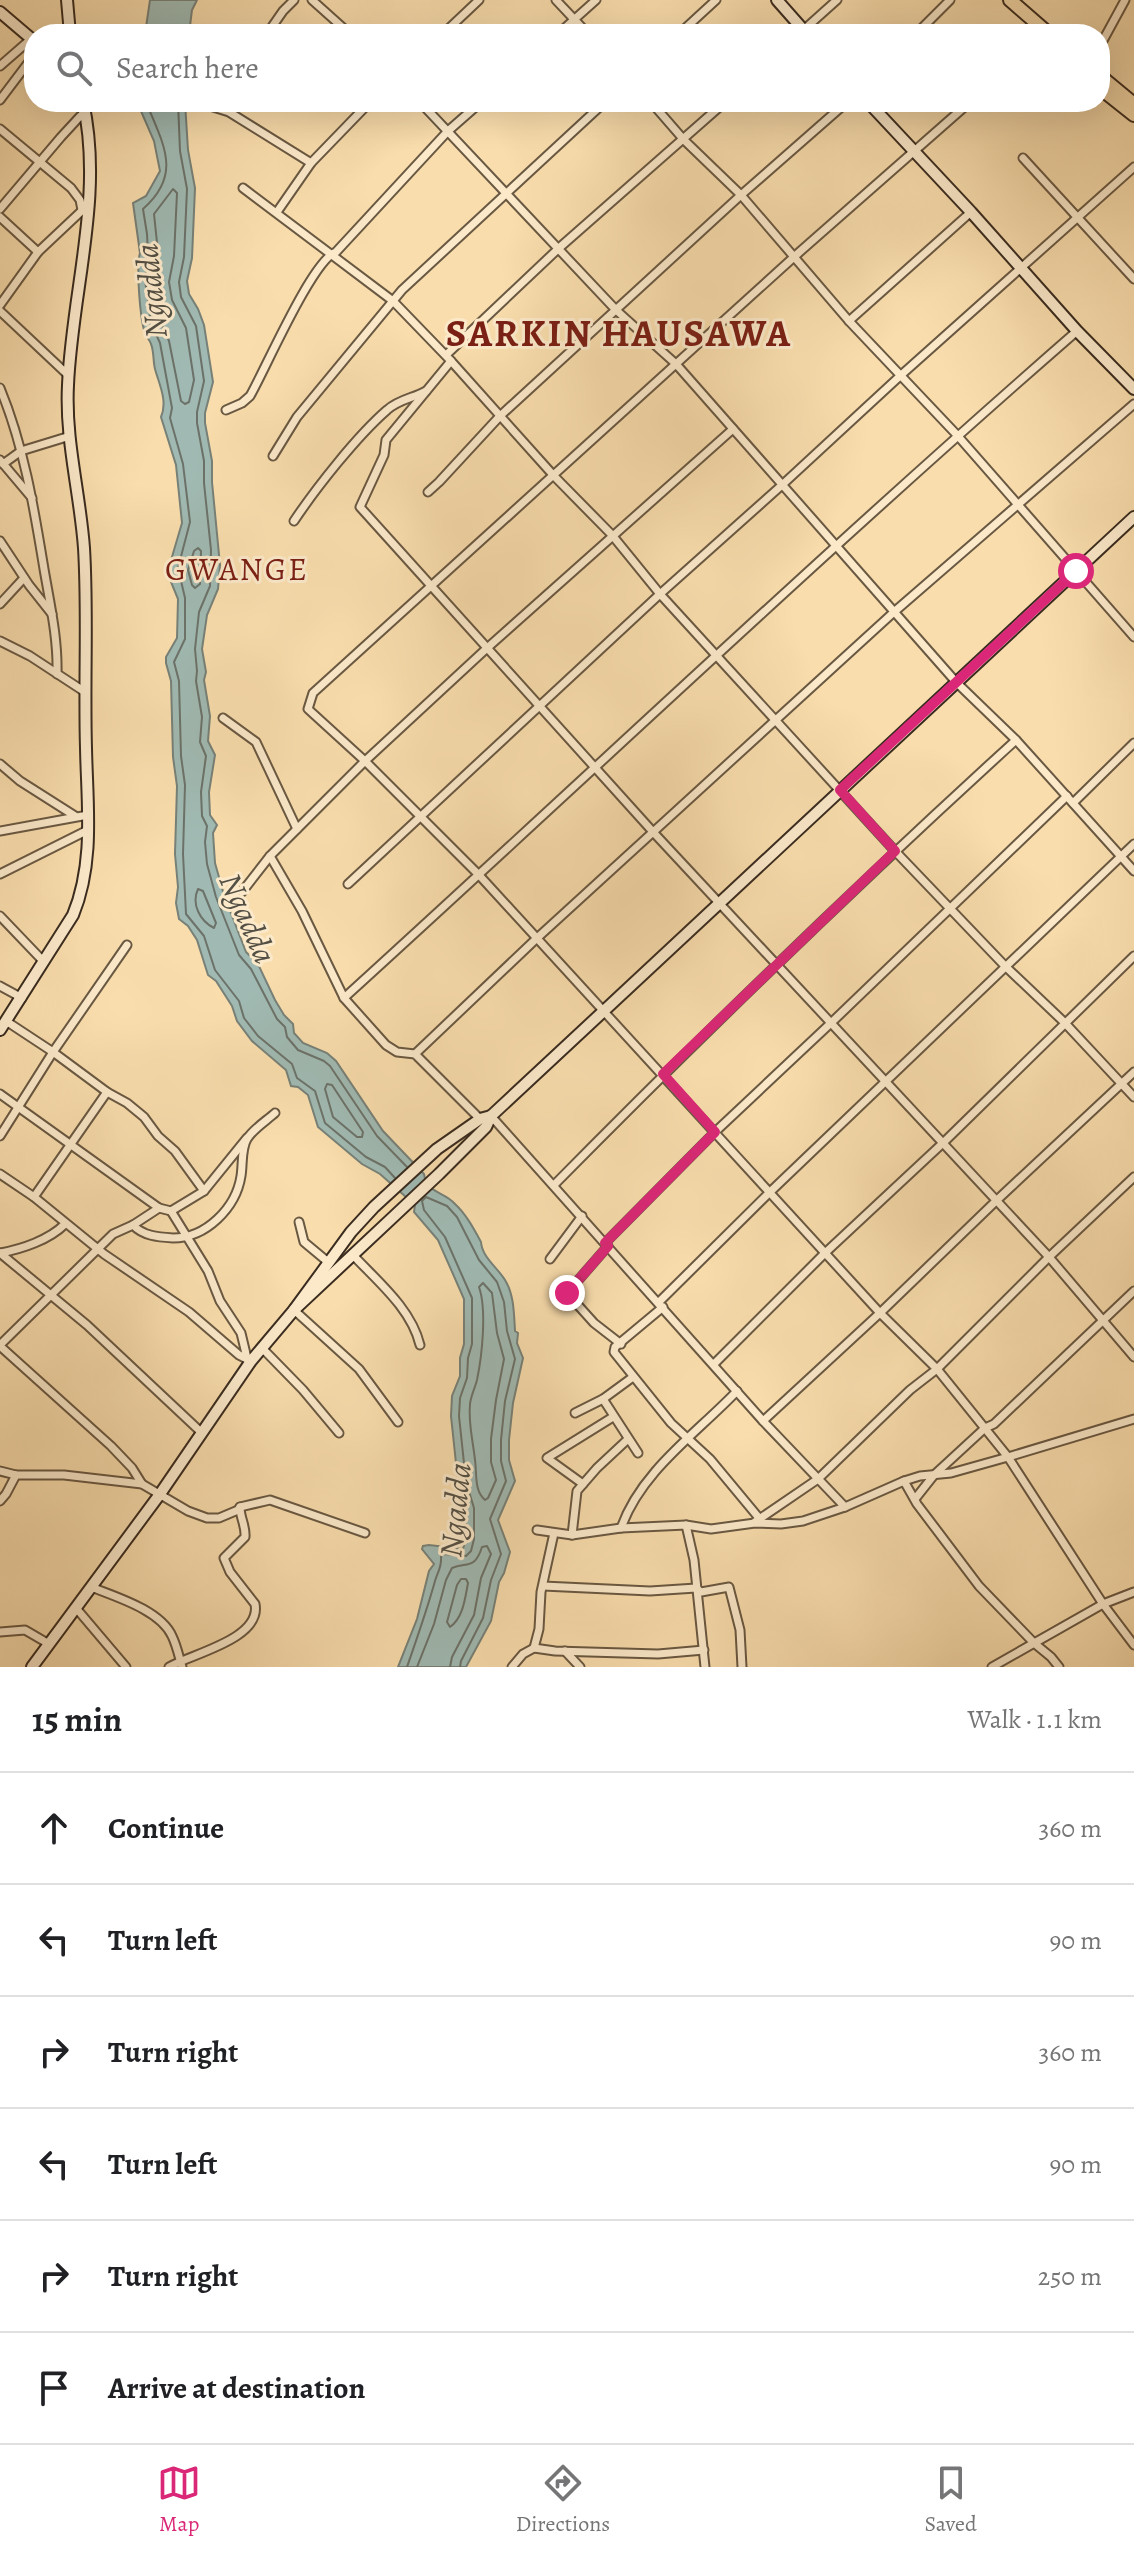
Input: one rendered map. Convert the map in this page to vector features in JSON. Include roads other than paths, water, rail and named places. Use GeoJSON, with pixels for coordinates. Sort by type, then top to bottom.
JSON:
{"type":"FeatureCollection","features":[{"type":"Feature","properties":{"kind":"highway"},"geometry":{"type":"LineString","coordinates":[[999,0],[1025,24]]}},
{"type":"Feature","properties":{"kind":"highway"},"geometry":{"type":"LineString","coordinates":[[1010,0],[1038,24]]}},
{"type":"Feature","properties":{"kind":"highway"},"geometry":{"type":"LineString","coordinates":[[1110,84],[1134,104]]}},
{"type":"Feature","properties":{"kind":"highway"},"geometry":{"type":"LineString","coordinates":[[1110,96],[1134,115]]}},
{"type":"Feature","properties":{"kind":"main road"},"geometry":{"type":"LineString","coordinates":[[67,0],[69,24]]}},
{"type":"Feature","properties":{"kind":"main road"},"geometry":{"type":"LineString","coordinates":[[777,0],[796,24]]}},
{"type":"Feature","properties":{"kind":"main road"},"geometry":{"type":"LineString","coordinates":[[0,12],[24,33]]}},
{"type":"Feature","properties":{"kind":"main road"},"geometry":{"type":"LineString","coordinates":[[3,1025],[73,915],[86,870],[84,547],[70,436],[68,375],[86,207],[84,112]]}},
{"type":"Feature","properties":{"kind":"main road"},"geometry":{"type":"LineString","coordinates":[[877,112],[1134,389]]}},
{"type":"Feature","properties":{"kind":"main road"},"geometry":{"type":"LineString","coordinates":[[32,1667],[160,1494],[249,1359],[294,1310],[328,1262],[374,1207],[424,1161],[485,1118],[604,1013],[1134,517]]}},
{"type":"Feature","properties":{"kind":"main road"},"geometry":{"type":"LineString","coordinates":[[294,1310],[486,1127],[485,1118]]}},
{"type":"Feature","properties":{"kind":"street"},"geometry":{"type":"LineString","coordinates":[[274,24],[294,0]]}},
{"type":"Feature","properties":{"kind":"street"},"geometry":{"type":"LineString","coordinates":[[312,0],[339,24]]}},
{"type":"Feature","properties":{"kind":"street"},"geometry":{"type":"LineString","coordinates":[[454,24],[479,0]]}},
{"type":"Feature","properties":{"kind":"street"},"geometry":{"type":"LineString","coordinates":[[556,0],[578,24]]}},
{"type":"Feature","properties":{"kind":"street"},"geometry":{"type":"LineString","coordinates":[[569,24],[596,0]]}},
{"type":"Feature","properties":{"kind":"street"},"geometry":{"type":"LineString","coordinates":[[690,24],[716,0]]}},
{"type":"Feature","properties":{"kind":"street"},"geometry":{"type":"LineString","coordinates":[[812,24],[837,0]]}},
{"type":"Feature","properties":{"kind":"street"},"geometry":{"type":"LineString","coordinates":[[926,24],[950,0]]}},
{"type":"Feature","properties":{"kind":"street"},"geometry":{"type":"LineString","coordinates":[[1110,28],[1125,0]]}},
{"type":"Feature","properties":{"kind":"street"},"geometry":{"type":"LineString","coordinates":[[0,66],[24,46]]}},
{"type":"Feature","properties":{"kind":"street"},"geometry":{"type":"LineString","coordinates":[[0,100],[24,68]]}},
{"type":"Feature","properties":{"kind":"street"},"geometry":{"type":"LineString","coordinates":[[0,209],[80,112]]}},
{"type":"Feature","properties":{"kind":"street"},"geometry":{"type":"LineString","coordinates":[[236,112],[311,163]]}},
{"type":"Feature","properties":{"kind":"street"},"geometry":{"type":"LineString","coordinates":[[277,212],[311,163],[360,112]]}},
{"type":"Feature","properties":{"kind":"street"},"geometry":{"type":"LineString","coordinates":[[430,112],[616,310],[676,364],[956,682],[1016,740],[1134,871]]}},
{"type":"Feature","properties":{"kind":"street"},"geometry":{"type":"LineString","coordinates":[[226,410],[250,396],[301,297],[331,253],[336,252],[448,131],[470,112]]}},
{"type":"Feature","properties":{"kind":"street"},"geometry":{"type":"LineString","coordinates":[[273,456],[297,417],[393,301],[451,243],[594,112]]}},
{"type":"Feature","properties":{"kind":"street"},"geometry":{"type":"LineString","coordinates":[[660,112],[741,195],[849,321],[957,435],[1133,632]]}},
{"type":"Feature","properties":{"kind":"street"},"geometry":{"type":"LineString","coordinates":[[714,112],[559,248],[449,358],[430,388],[386,440],[384,455],[360,507],[654,833],[1049,1257],[1134,1357]]}},
{"type":"Feature","properties":{"kind":"street"},"geometry":{"type":"LineString","coordinates":[[428,492],[500,416],[836,112]]}},
{"type":"Feature","properties":{"kind":"street"},"geometry":{"type":"LineString","coordinates":[[959,112],[313,693],[308,709],[479,875],[880,1313],[937,1369],[1008,1457],[1103,1604],[1134,1645]]}},
{"type":"Feature","properties":{"kind":"street"},"geometry":{"type":"LineString","coordinates":[[0,129],[71,188],[86,207],[38,252],[0,308],[68,375]]}},
{"type":"Feature","properties":{"kind":"street"},"geometry":{"type":"LineString","coordinates":[[1023,158],[1134,279]]}},
{"type":"Feature","properties":{"kind":"street"},"geometry":{"type":"LineString","coordinates":[[348,884],[660,594],[1134,167]]}},
{"type":"Feature","properties":{"kind":"street"},"geometry":{"type":"LineString","coordinates":[[243,188],[393,301],[449,358],[554,476],[612,535],[715,656],[895,851],[1134,1097]]}},
{"type":"Feature","properties":{"kind":"street"},"geometry":{"type":"LineString","coordinates":[[849,321],[971,212]]}},
{"type":"Feature","properties":{"kind":"street"},"geometry":{"type":"LineString","coordinates":[[0,217],[38,252]]}},
{"type":"Feature","properties":{"kind":"street"},"geometry":{"type":"LineString","coordinates":[[344,998],[957,435],[1077,331]]}},
{"type":"Feature","properties":{"kind":"street"},"geometry":{"type":"LineString","coordinates":[[0,388],[21,451],[32,498],[53,616],[57,674]]}},
{"type":"Feature","properties":{"kind":"street"},"geometry":{"type":"LineString","coordinates":[[294,521],[346,455],[388,409],[430,388]]}},
{"type":"Feature","properties":{"kind":"street"},"geometry":{"type":"LineString","coordinates":[[415,1054],[536,939],[894,612],[1134,404]]}},
{"type":"Feature","properties":{"kind":"street"},"geometry":{"type":"LineString","coordinates":[[242,892],[270,856],[365,761],[733,429]]}},
{"type":"Feature","properties":{"kind":"street"},"geometry":{"type":"LineString","coordinates":[[32,498],[2,462],[21,451],[70,436]]}},
{"type":"Feature","properties":{"kind":"street"},"geometry":{"type":"LineString","coordinates":[[0,541],[53,616]]}},
{"type":"Feature","properties":{"kind":"street"},"geometry":{"type":"LineString","coordinates":[[0,604],[24,578]]}},
{"type":"Feature","properties":{"kind":"street"},"geometry":{"type":"LineString","coordinates":[[0,641],[85,692]]}},
{"type":"Feature","properties":{"kind":"street"},"geometry":{"type":"LineString","coordinates":[[223,718],[256,742],[297,829]]}},
{"type":"Feature","properties":{"kind":"street"},"geometry":{"type":"LineString","coordinates":[[554,1185],[663,1074],[895,851],[1016,740]]}},
{"type":"Feature","properties":{"kind":"street"},"geometry":{"type":"LineString","coordinates":[[621,1344],[594,1323],[567,1293],[607,1244],[715,1132],[949,908],[1134,743]]}},
{"type":"Feature","properties":{"kind":"street"},"geometry":{"type":"LineString","coordinates":[[0,764],[20,781],[75,816]]}},
{"type":"Feature","properties":{"kind":"street"},"geometry":{"type":"LineString","coordinates":[[0,831],[88,815]]}},
{"type":"Feature","properties":{"kind":"street"},"geometry":{"type":"LineString","coordinates":[[0,874],[88,830]]}},
{"type":"Feature","properties":{"kind":"street"},"geometry":{"type":"LineString","coordinates":[[757,1520],[710,1459],[687,1439],[633,1377],[614,1352],[615,1347],[770,1192],[1134,844]]}},
{"type":"Feature","properties":{"kind":"street"},"geometry":{"type":"LineString","coordinates":[[270,856],[302,911],[344,998],[386,1045],[397,1052],[415,1054],[554,1185],[763,1421],[845,1507]]}},
{"type":"Feature","properties":{"kind":"street"},"geometry":{"type":"LineString","coordinates":[[0,916],[44,962]]}},
{"type":"Feature","properties":{"kind":"street"},"geometry":{"type":"LineString","coordinates":[[0,1136],[127,945]]}},
{"type":"Feature","properties":{"kind":"street"},"geometry":{"type":"LineString","coordinates":[[714,1364],[1134,956]]}},
{"type":"Feature","properties":{"kind":"street"},"geometry":{"type":"LineString","coordinates":[[0,986],[22,998]]}},
{"type":"Feature","properties":{"kind":"street"},"geometry":{"type":"LineString","coordinates":[[3,1025],[53,1052],[144,1117],[182,1160],[204,1191]]}},
{"type":"Feature","properties":{"kind":"street"},"geometry":{"type":"LineString","coordinates":[[763,1421],[1134,1072]]}},
{"type":"Feature","properties":{"kind":"street"},"geometry":{"type":"LineString","coordinates":[[34,1197],[107,1092]]}},
{"type":"Feature","properties":{"kind":"street"},"geometry":{"type":"LineString","coordinates":[[0,1094],[159,1208],[171,1211],[204,1191],[247,1138],[275,1113]]}},
{"type":"Feature","properties":{"kind":"street"},"geometry":{"type":"LineString","coordinates":[[133,1225],[143,1233],[171,1238],[198,1234],[211,1225],[222,1214],[239,1185],[247,1138]]}},
{"type":"Feature","properties":{"kind":"street"},"geometry":{"type":"LineString","coordinates":[[0,1174],[249,1359]]}},
{"type":"Feature","properties":{"kind":"street"},"geometry":{"type":"LineString","coordinates":[[757,1520],[818,1479],[910,1390],[937,1369],[1134,1177]]}},
{"type":"Feature","properties":{"kind":"street"},"geometry":{"type":"LineString","coordinates":[[142,1484],[111,1446],[0,1345],[113,1234],[159,1208]]}},
{"type":"Feature","properties":{"kind":"street"},"geometry":{"type":"LineString","coordinates":[[171,1211],[241,1333],[249,1359]]}},
{"type":"Feature","properties":{"kind":"street"},"geometry":{"type":"LineString","coordinates":[[550,1259],[582,1216]]}},
{"type":"Feature","properties":{"kind":"street"},"geometry":{"type":"LineString","coordinates":[[299,1222],[304,1242],[328,1262]]}},
{"type":"Feature","properties":{"kind":"street"},"geometry":{"type":"LineString","coordinates":[[0,1253],[53,1234],[65,1224]]}},
{"type":"Feature","properties":{"kind":"street"},"geometry":{"type":"LineString","coordinates":[[0,1253],[87,1325],[202,1433]]}},
{"type":"Feature","properties":{"kind":"street"},"geometry":{"type":"LineString","coordinates":[[352,1254],[405,1312],[420,1345]]}},
{"type":"Feature","properties":{"kind":"street"},"geometry":{"type":"LineString","coordinates":[[915,1499],[934,1475],[985,1428],[994,1424],[1134,1291]]}},
{"type":"Feature","properties":{"kind":"street"},"geometry":{"type":"LineString","coordinates":[[294,1310],[359,1369],[398,1422]]}},
{"type":"Feature","properties":{"kind":"street"},"geometry":{"type":"LineString","coordinates":[[262,1348],[339,1433]]}},
{"type":"Feature","properties":{"kind":"street"},"geometry":{"type":"LineString","coordinates":[[575,1413],[603,1399],[633,1377]]}},
{"type":"Feature","properties":{"kind":"street"},"geometry":{"type":"LineString","coordinates":[[621,1528],[630,1507],[646,1484],[737,1391]]}},
{"type":"Feature","properties":{"kind":"street"},"geometry":{"type":"LineString","coordinates":[[603,1399],[638,1453]]}},
{"type":"Feature","properties":{"kind":"street"},"geometry":{"type":"LineString","coordinates":[[583,1484],[547,1458],[613,1417]]}},
{"type":"Feature","properties":{"kind":"street"},"geometry":{"type":"LineString","coordinates":[[537,1530],[572,1535],[621,1528],[686,1525],[711,1529],[757,1520],[781,1524],[803,1521],[845,1507],[904,1481],[951,1473],[1134,1419]]}},
{"type":"Feature","properties":{"kind":"street"},"geometry":{"type":"LineString","coordinates":[[572,1535],[577,1491],[627,1440]]}},
{"type":"Feature","properties":{"kind":"street"},"geometry":{"type":"LineString","coordinates":[[0,1471],[16,1475],[64,1475],[142,1484],[207,1518],[219,1518],[240,1507],[270,1500],[365,1533]]}},
{"type":"Feature","properties":{"kind":"street"},"geometry":{"type":"LineString","coordinates":[[0,1501],[16,1475]]}},
{"type":"Feature","properties":{"kind":"street"},"geometry":{"type":"LineString","coordinates":[[904,1481],[979,1586],[1059,1667]]}},
{"type":"Feature","properties":{"kind":"street"},"geometry":{"type":"LineString","coordinates":[[169,1667],[226,1643],[247,1629],[254,1618],[255,1604],[230,1572],[224,1558],[245,1537],[246,1528],[240,1517],[240,1507]]}},
{"type":"Feature","properties":{"kind":"street"},"geometry":{"type":"LineString","coordinates":[[686,1525],[694,1560],[705,1667]]}},
{"type":"Feature","properties":{"kind":"street"},"geometry":{"type":"LineString","coordinates":[[534,1648],[554,1533]]}},
{"type":"Feature","properties":{"kind":"street"},"geometry":{"type":"LineString","coordinates":[[543,1586],[650,1591],[696,1588],[701,1592],[729,1587],[740,1630],[742,1667]]}},
{"type":"Feature","properties":{"kind":"street"},"geometry":{"type":"LineString","coordinates":[[91,1587],[137,1606],[166,1626],[181,1664]]}},
{"type":"Feature","properties":{"kind":"street"},"geometry":{"type":"LineString","coordinates":[[992,1667],[1103,1604],[1134,1592]]}},
{"type":"Feature","properties":{"kind":"street"},"geometry":{"type":"LineString","coordinates":[[76,1608],[126,1667]]}},
{"type":"Feature","properties":{"kind":"street"},"geometry":{"type":"LineString","coordinates":[[0,1632],[25,1630],[49,1644]]}},
{"type":"Feature","properties":{"kind":"street"},"geometry":{"type":"LineString","coordinates":[[512,1667],[523,1654],[534,1648],[658,1654],[704,1650]]}},
{"type":"Feature","properties":{"kind":"street"},"geometry":{"type":"LineString","coordinates":[[565,1651],[580,1667]]}},
{"type":"Feature","properties":{"kind":"water"},"geometry":{"type":"Polygon","coordinates":[[[150,0],[197,0],[190,24],[146,24],[150,0]]]}},
{"type":"Feature","properties":{"kind":"water","name":"Ngadda"},"geometry":{"type":"Polygon","coordinates":[[[141,112],[186,112],[195,188],[192,258],[187,281],[189,294],[204,325],[213,382],[205,423],[212,461],[220,565],[218,589],[207,615],[202,649],[210,716],[208,741],[215,755],[209,792],[210,815],[217,825],[213,833],[215,863],[224,895],[246,952],[258,964],[275,1000],[293,1024],[294,1033],[303,1043],[327,1053],[336,1061],[383,1131],[424,1174],[432,1189],[451,1200],[463,1212],[487,1257],[505,1280],[512,1298],[517,1343],[523,1358],[509,1440],[509,1460],[515,1481],[498,1520],[510,1552],[499,1582],[491,1621],[466,1667],[398,1667],[417,1619],[429,1571],[434,1564],[422,1549],[423,1546],[463,1549],[466,1538],[466,1509],[458,1482],[451,1416],[452,1396],[460,1376],[464,1344],[464,1299],[438,1240],[414,1212],[415,1205],[318,1127],[308,1095],[291,1086],[286,1070],[252,1041],[237,1021],[232,1006],[216,981],[208,975],[197,940],[179,919],[175,854],[177,786],[171,681],[166,657],[177,638],[178,599],[169,567],[182,523],[176,465],[161,417],[164,405],[162,393],[152,347],[143,326],[138,269],[140,253],[133,203],[146,196],[160,171],[154,141],[141,112]]]}},
{"type":"Feature","properties":{"kind":"district","name":"SARKIN HAUSAWA"},"geometry":{"type":"Point","coordinates":[619,333]}},
{"type":"Feature","properties":{"kind":"district","name":"GWANGE"},"geometry":{"type":"Point","coordinates":[237,569]}}]}
